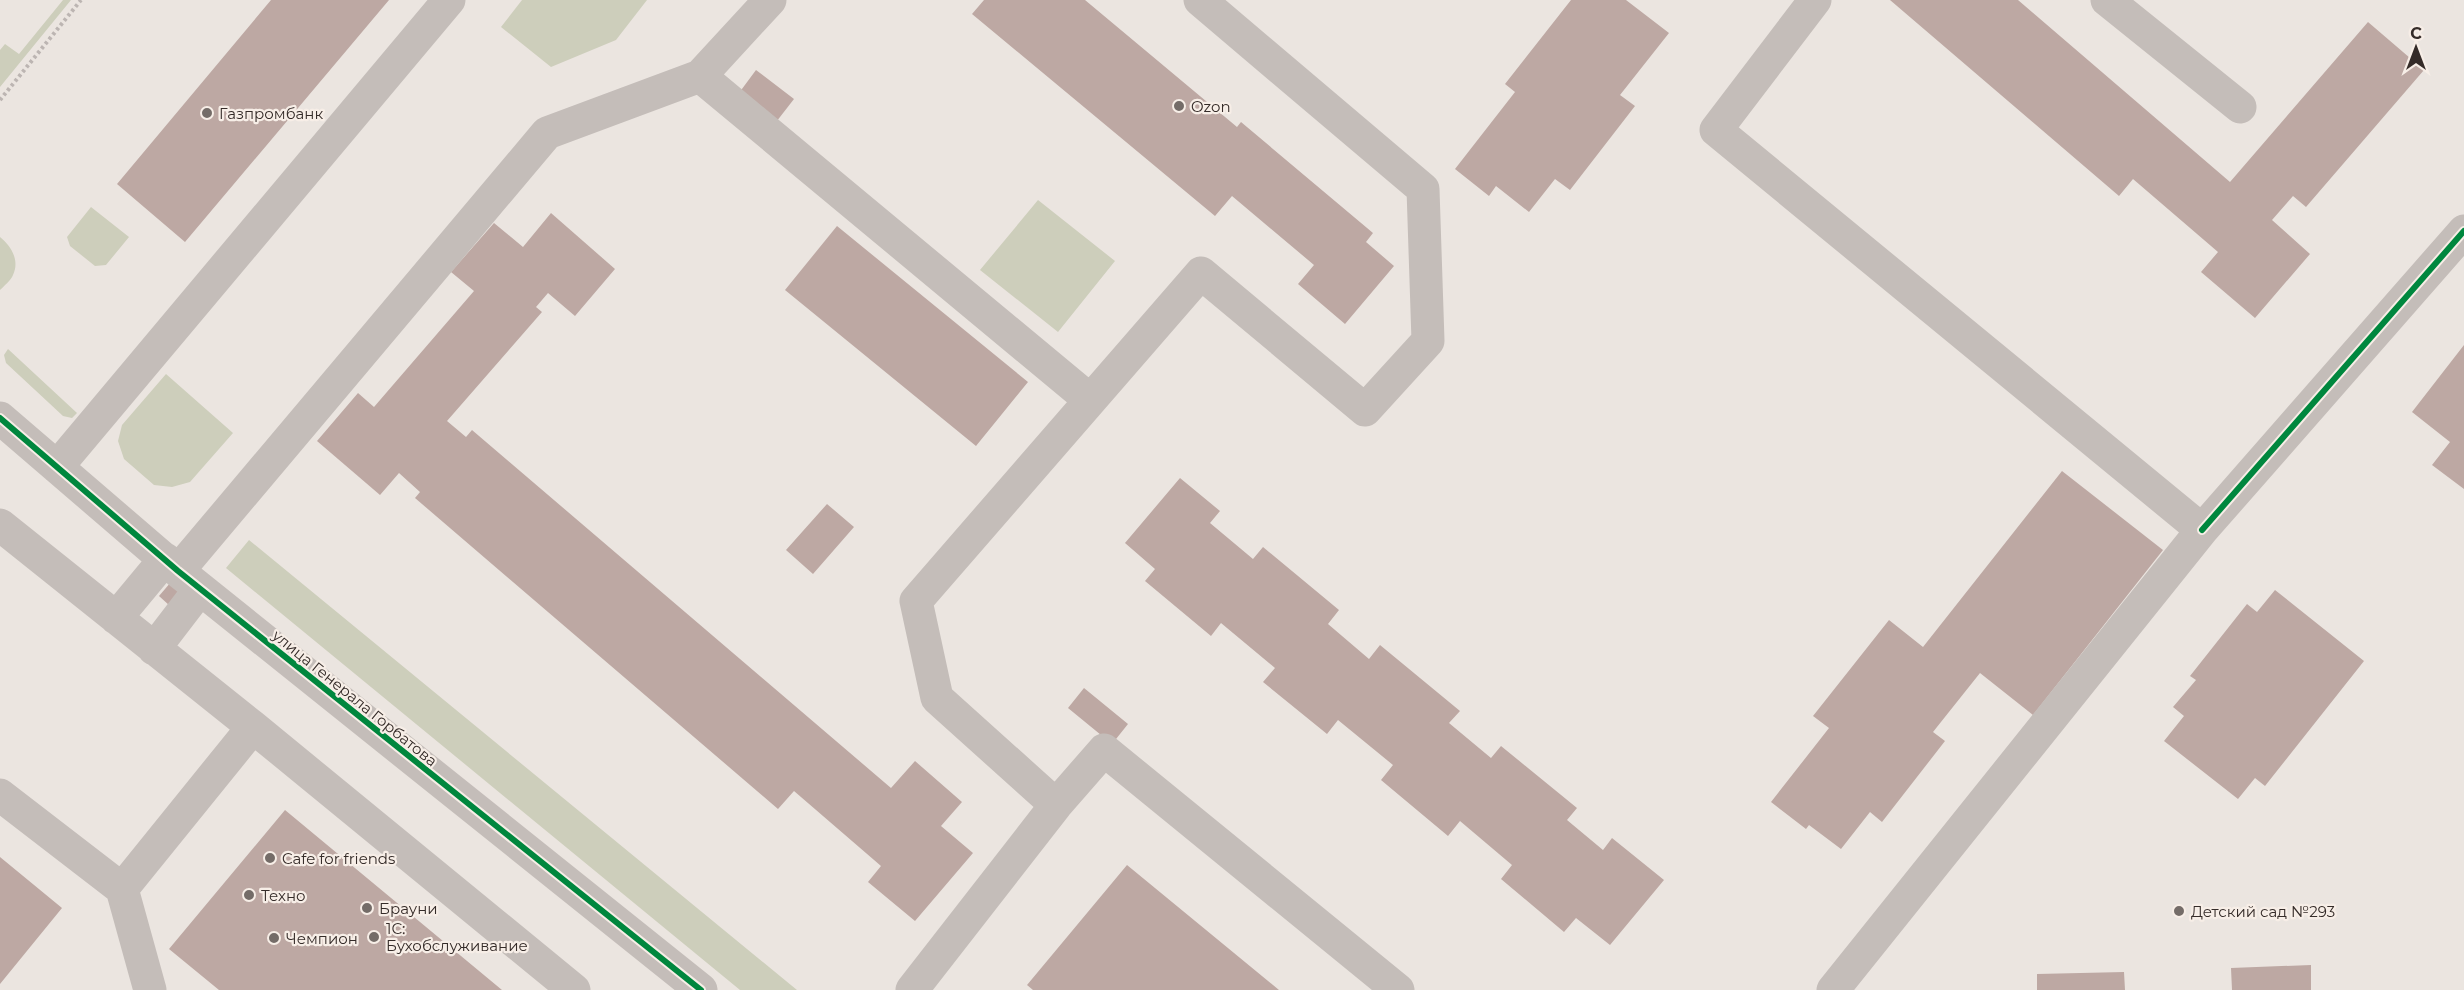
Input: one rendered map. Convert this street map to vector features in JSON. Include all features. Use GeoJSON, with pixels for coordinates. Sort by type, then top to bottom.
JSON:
{"type":"FeatureCollection","features":[{"type":"Feature","properties":{"kind":"street"},"geometry":{"type":"LineString","coordinates":[[57,467],[449,0]]}},
{"type":"Feature","properties":{"kind":"street"},"geometry":{"type":"LineString","coordinates":[[116,618],[181,573],[547,133],[700,76],[770,0]]}},
{"type":"Feature","properties":{"kind":"street"},"geometry":{"type":"LineString","coordinates":[[1056,805],[937,698],[916,601],[1201,273],[1365,410],[1428,341],[1423,189],[1200,0]]}},
{"type":"Feature","properties":{"kind":"street"},"geometry":{"type":"LineString","coordinates":[[1815,0],[1716,130],[2202,530]]}},
{"type":"Feature","properties":{"kind":"street"},"geometry":{"type":"LineString","coordinates":[[2107,0],[2240,107]]}},
{"type":"Feature","properties":{"kind":"street"},"geometry":{"type":"LineString","coordinates":[[700,76],[1090,400]]}},
{"type":"Feature","properties":{"kind":"street"},"geometry":{"type":"LineString","coordinates":[[1833,990],[2202,530],[2464,231]]}},
{"type":"Feature","properties":{"kind":"street","name":"улица Генерала Горбатова"},"geometry":{"type":"LineString","coordinates":[[0,418],[181,573],[700,990]]}},
{"type":"Feature","properties":{"kind":"street"},"geometry":{"type":"LineString","coordinates":[[0,525],[253,727],[574,990]]}},
{"type":"Feature","properties":{"kind":"street"},"geometry":{"type":"LineString","coordinates":[[154,649],[181,573]]}},
{"type":"Feature","properties":{"kind":"street"},"geometry":{"type":"LineString","coordinates":[[122,889],[253,727]]}},
{"type":"Feature","properties":{"kind":"street"},"geometry":{"type":"LineString","coordinates":[[912,990],[1056,805],[1104,750],[1398,990]]}},
{"type":"Feature","properties":{"kind":"street"},"geometry":{"type":"LineString","coordinates":[[0,795],[122,889],[150,990]]}},
{"type":"Feature","properties":{"kind":"path"},"geometry":{"type":"LineString","coordinates":[[0,100],[81,0]]}},
{"type":"Feature","properties":{"kind":"green space"},"geometry":{"type":"Polygon","coordinates":[[[63,0],[71,0],[0,87],[0,50],[5,44],[19,54],[63,0]]]}},
{"type":"Feature","properties":{"kind":"green space"},"geometry":{"type":"Polygon","coordinates":[[[522,0],[647,0],[616,40],[551,67],[501,27],[522,0]]]}},
{"type":"Feature","properties":{"kind":"green space"},"geometry":{"type":"Polygon","coordinates":[[[1038,200],[1115,261],[1058,332],[980,270],[1038,200]]]}},
{"type":"Feature","properties":{"kind":"green space"},"geometry":{"type":"Polygon","coordinates":[[[91,207],[129,237],[106,265],[95,266],[70,246],[67,237],[91,207]]]}},
{"type":"Feature","properties":{"kind":"green space"},"geometry":{"type":"Polygon","coordinates":[[[0,237],[11,249],[15,259],[15,269],[12,277],[0,290],[0,237]]]}},
{"type":"Feature","properties":{"kind":"green space"},"geometry":{"type":"Polygon","coordinates":[[[8,349],[77,413],[72,418],[63,416],[6,363],[4,355],[8,349]]]}},
{"type":"Feature","properties":{"kind":"green space"},"geometry":{"type":"Polygon","coordinates":[[[166,374],[233,433],[190,482],[172,487],[154,485],[124,459],[118,441],[122,425],[166,374]]]}},
{"type":"Feature","properties":{"kind":"green space"},"geometry":{"type":"Polygon","coordinates":[[[249,540],[797,990],[740,990],[226,568],[249,540]]]}},
{"type":"Feature","properties":{"kind":"building"},"geometry":{"type":"Polygon","coordinates":[[[271,0],[389,0],[185,242],[117,184],[271,0]]]}},
{"type":"Feature","properties":{"kind":"building"},"geometry":{"type":"Polygon","coordinates":[[[984,0],[1085,0],[1237,127],[1241,122],[1373,233],[1366,242],[1394,266],[1345,324],[1298,284],[1314,265],[1232,196],[1215,216],[972,14],[984,0]]]}},
{"type":"Feature","properties":{"kind":"building"},"geometry":{"type":"Polygon","coordinates":[[[1571,0],[1626,0],[1669,33],[1620,95],[1635,106],[1570,190],[1555,179],[1529,212],[1496,186],[1489,196],[1455,169],[1515,92],[1505,84],[1571,0]]]}},
{"type":"Feature","properties":{"kind":"building"},"geometry":{"type":"Polygon","coordinates":[[[1890,0],[2018,0],[2230,182],[2368,22],[2424,70],[2306,207],[2293,196],[2272,220],[2310,254],[2255,318],[2201,272],[2218,252],[2133,179],[2119,196],[1890,0]]]}},
{"type":"Feature","properties":{"kind":"building"},"geometry":{"type":"Polygon","coordinates":[[[756,70],[794,99],[773,126],[736,97],[756,70]]]}},
{"type":"Feature","properties":{"kind":"building"},"geometry":{"type":"Polygon","coordinates":[[[551,213],[615,269],[575,316],[548,293],[536,307],[542,312],[447,421],[466,437],[472,430],[891,788],[915,761],[962,802],[941,826],[973,853],[915,921],[868,882],[881,866],[794,791],[778,809],[415,498],[420,492],[399,473],[380,495],[317,441],[358,393],[374,407],[474,291],[451,272],[494,223],[523,247],[551,213]]]}},
{"type":"Feature","properties":{"kind":"building"},"geometry":{"type":"Polygon","coordinates":[[[837,226],[1028,382],[976,446],[785,290],[837,226]]]}},
{"type":"Feature","properties":{"kind":"building"},"geometry":{"type":"Polygon","coordinates":[[[2464,345],[2464,489],[2432,465],[2450,442],[2412,412],[2464,345]]]}},
{"type":"Feature","properties":{"kind":"building"},"geometry":{"type":"Polygon","coordinates":[[[2062,471],[2163,550],[2033,715],[1980,673],[1933,732],[1945,741],[1882,822],[1870,812],[1841,849],[1809,825],[1806,829],[1771,802],[1829,728],[1813,716],[1889,620],[1923,647],[2062,471]]]}},
{"type":"Feature","properties":{"kind":"building"},"geometry":{"type":"Polygon","coordinates":[[[1180,478],[1220,511],[1210,523],[1253,559],[1263,547],[1339,610],[1328,624],[1369,659],[1380,645],[1460,711],[1449,723],[1491,758],[1501,746],[1577,808],[1567,820],[1603,850],[1612,838],[1664,880],[1610,945],[1576,918],[1564,932],[1501,879],[1512,865],[1460,821],[1448,836],[1381,780],[1393,765],[1338,720],[1327,734],[1263,682],[1275,668],[1221,623],[1211,636],[1145,581],[1155,569],[1125,543],[1180,478]]]}},
{"type":"Feature","properties":{"kind":"building"},"geometry":{"type":"Polygon","coordinates":[[[827,504],[854,527],[813,574],[786,550],[827,504]]]}},
{"type":"Feature","properties":{"kind":"building"},"geometry":{"type":"Polygon","coordinates":[[[171,582],[181,592],[170,606],[159,596],[171,582]]]}},
{"type":"Feature","properties":{"kind":"building"},"geometry":{"type":"Polygon","coordinates":[[[2275,590],[2364,661],[2265,786],[2255,778],[2238,799],[2164,741],[2184,716],[2173,707],[2196,680],[2190,676],[2247,604],[2257,612],[2275,590]]]}},
{"type":"Feature","properties":{"kind":"building"},"geometry":{"type":"Polygon","coordinates":[[[1084,688],[1128,724],[1112,744],[1068,708],[1084,688]]]}},
{"type":"Feature","properties":{"kind":"building"},"geometry":{"type":"Polygon","coordinates":[[[285,810],[502,990],[219,990],[169,949],[285,810]]]}},
{"type":"Feature","properties":{"kind":"building"},"geometry":{"type":"Polygon","coordinates":[[[0,857],[62,908],[0,984],[0,857]]]}},
{"type":"Feature","properties":{"kind":"building"},"geometry":{"type":"Polygon","coordinates":[[[1127,865],[1279,990],[1033,990],[1027,985],[1127,865]]]}},
{"type":"Feature","properties":{"kind":"building"},"geometry":{"type":"Polygon","coordinates":[[[2311,965],[2311,990],[2232,990],[2231,968],[2311,965]]]}},
{"type":"Feature","properties":{"kind":"building"},"geometry":{"type":"Polygon","coordinates":[[[2124,972],[2125,990],[2037,990],[2037,974],[2124,972]]]}},
{"type":"Feature","properties":{"kind":"cycle path"},"geometry":{"type":"LineString","coordinates":[[2202,530],[2464,231]]}},
{"type":"Feature","properties":{"kind":"cycle path"},"geometry":{"type":"LineString","coordinates":[[0,418],[178,571],[701,990]]}},
{"type":"Feature","properties":{"kind":"place","name":"Ozon"},"geometry":{"type":"Point","coordinates":[1179,106]}},
{"type":"Feature","properties":{"kind":"place","name":"Газпромбанк"},"geometry":{"type":"Point","coordinates":[207,113]}},
{"type":"Feature","properties":{"kind":"place","name":"Cafe for friends"},"geometry":{"type":"Point","coordinates":[270,858]}},
{"type":"Feature","properties":{"kind":"place","name":"Техно"},"geometry":{"type":"Point","coordinates":[249,895]}},
{"type":"Feature","properties":{"kind":"place","name":"Брауни"},"geometry":{"type":"Point","coordinates":[367,908]}},
{"type":"Feature","properties":{"kind":"place","name":"Детский сад №293"},"geometry":{"type":"Point","coordinates":[2179,911]}},
{"type":"Feature","properties":{"kind":"place","name":"1С: Бухобслуживание"},"geometry":{"type":"Point","coordinates":[374,937]}},
{"type":"Feature","properties":{"kind":"place","name":"Чемпион"},"geometry":{"type":"Point","coordinates":[274,938]}}]}
